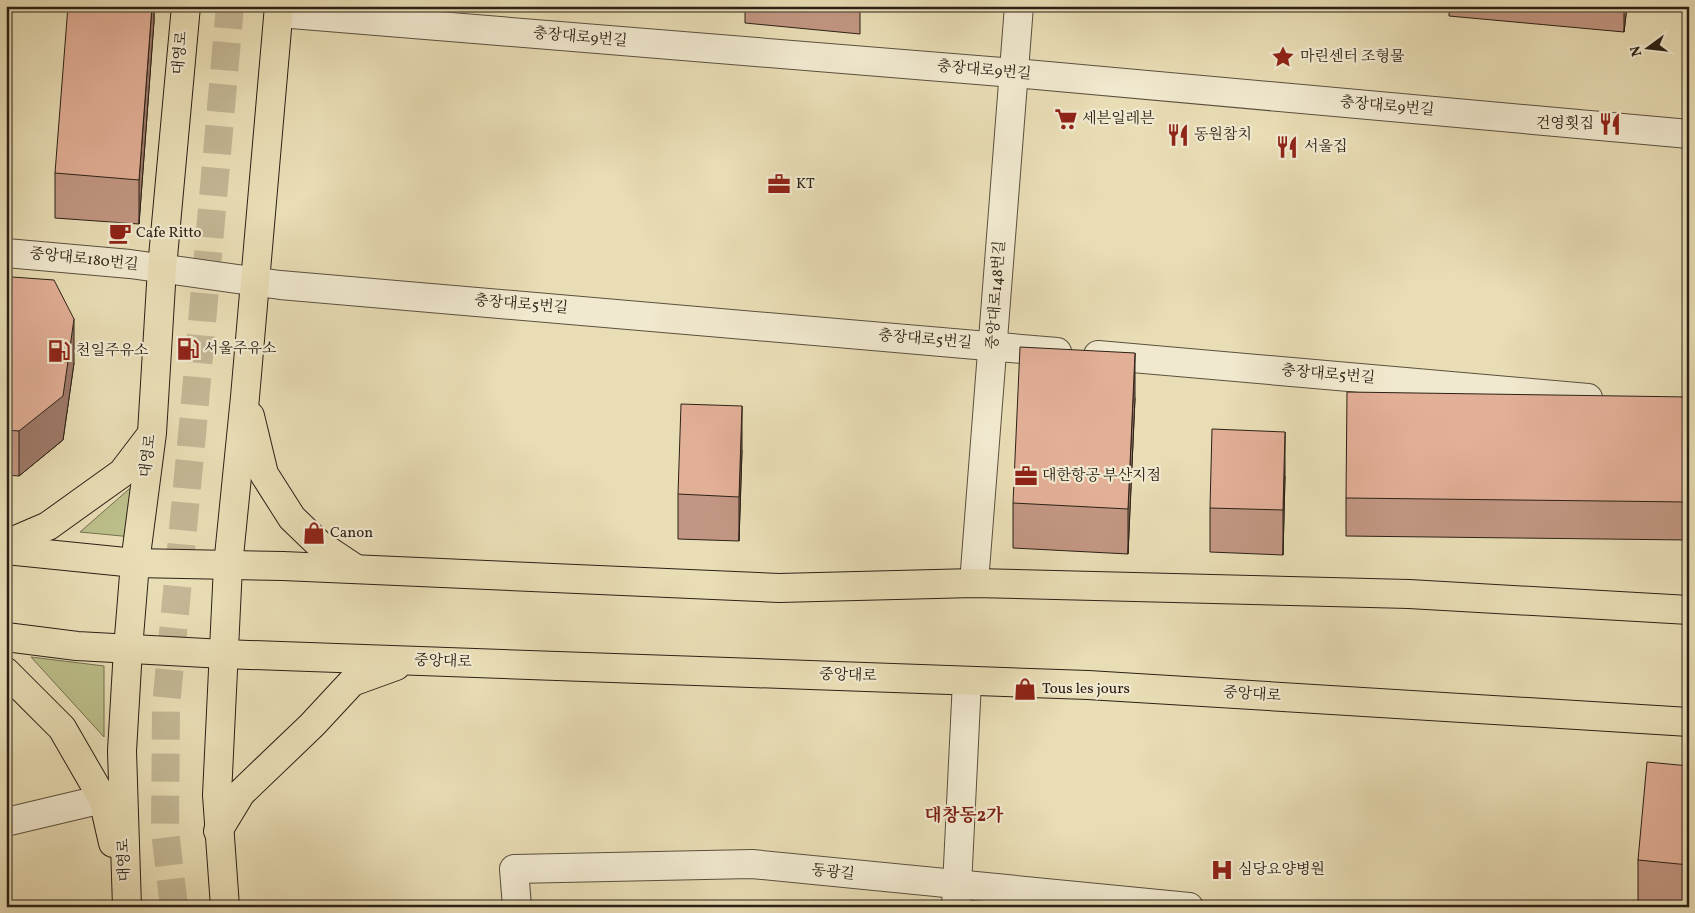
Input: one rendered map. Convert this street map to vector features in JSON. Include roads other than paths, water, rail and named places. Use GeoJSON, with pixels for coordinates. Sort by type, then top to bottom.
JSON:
{"type":"FeatureCollection","features":[{"type":"Feature","properties":{"kind":"main road","name":"대영로"},"geometry":{"type":"LineString","coordinates":[[127,905],[122,751],[128,649],[135,563],[152,434],[162,268],[186,6]]}},
{"type":"Feature","properties":{"kind":"main road"},"geometry":{"type":"LineString","coordinates":[[225,907],[218,832],[217,795],[228,566],[246,397],[254,282],[279,10]]}},
{"type":"Feature","properties":{"kind":"main road"},"geometry":{"type":"LineString","coordinates":[[246,397],[264,474],[288,511],[320,545],[356,569]]}},
{"type":"Feature","properties":{"kind":"main road"},"geometry":{"type":"LineString","coordinates":[[6,544],[48,526],[122,473],[152,434]]}},
{"type":"Feature","properties":{"kind":"main road"},"geometry":{"type":"LineString","coordinates":[[6,550],[135,563],[356,569],[779,588],[974,583],[1408,594],[1689,610]]}},
{"type":"Feature","properties":{"kind":"main road","name":"중앙대로"},"geometry":{"type":"LineString","coordinates":[[6,637],[128,649],[224,654],[1088,685],[1689,722]]}},
{"type":"Feature","properties":{"kind":"main road"},"geometry":{"type":"LineString","coordinates":[[218,832],[241,793],[312,725],[352,682],[410,661]]}},
{"type":"Feature","properties":{"kind":"main road"},"geometry":{"type":"LineString","coordinates":[[6,672],[62,728],[103,799],[127,905]]}},
{"type":"Feature","properties":{"kind":"street","name":"중앙대로148번길"},"geometry":{"type":"LineString","coordinates":[[974,583],[1019,6]]}},
{"type":"Feature","properties":{"kind":"street","name":"충장대로9번길"},"geometry":{"type":"LineString","coordinates":[[279,10],[1014,73],[1689,134]]}},
{"type":"Feature","properties":{"kind":"street","name":"중앙대로180번길"},"geometry":{"type":"LineString","coordinates":[[6,253],[162,268]]}},
{"type":"Feature","properties":{"kind":"street","name":"충장대로5번길"},"geometry":{"type":"LineString","coordinates":[[162,268],[254,282],[1609,400]]}},
{"type":"Feature","properties":{"kind":"street"},"geometry":{"type":"LineString","coordinates":[[956,896],[967,680]]}},
{"type":"Feature","properties":{"kind":"street"},"geometry":{"type":"LineString","coordinates":[[6,822],[103,799]]}},
{"type":"Feature","properties":{"kind":"street","name":"동광길"},"geometry":{"type":"LineString","coordinates":[[517,907],[514,868],[752,864],[956,896],[1189,907]]}},
{"type":"Feature","properties":{"kind":"tunnel"},"geometry":{"type":"LineString","coordinates":[[174,907],[165,831],[166,706],[230,6]]}},
{"type":"Feature","properties":{"kind":"place","name":"마린센터 조형물"},"geometry":{"type":"Point","coordinates":[1283,57]}},
{"type":"Feature","properties":{"kind":"place","name":"세븐일레븐"},"geometry":{"type":"Point","coordinates":[1066,119]}},
{"type":"Feature","properties":{"kind":"place","name":"건영횟집"},"geometry":{"type":"Point","coordinates":[1610,124]}},
{"type":"Feature","properties":{"kind":"place","name":"동원참치"},"geometry":{"type":"Point","coordinates":[1178,135]}},
{"type":"Feature","properties":{"kind":"place","name":"서울집"},"geometry":{"type":"Point","coordinates":[1287,147]}},
{"type":"Feature","properties":{"kind":"place","name":"KT"},"geometry":{"type":"Point","coordinates":[779,184]}},
{"type":"Feature","properties":{"kind":"place","name":"Cafe Ritto"},"geometry":{"type":"Point","coordinates":[120,233]}},
{"type":"Feature","properties":{"kind":"place","name":"서울주유소"},"geometry":{"type":"Point","coordinates":[188,349]}},
{"type":"Feature","properties":{"kind":"place","name":"천일주유소"},"geometry":{"type":"Point","coordinates":[59,351]}},
{"type":"Feature","properties":{"kind":"place","name":"대한항공 부산지점"},"geometry":{"type":"Point","coordinates":[1026,476]}},
{"type":"Feature","properties":{"kind":"place","name":"Canon"},"geometry":{"type":"Point","coordinates":[314,533]}},
{"type":"Feature","properties":{"kind":"place","name":"Tous les jours"},"geometry":{"type":"Point","coordinates":[1025,689]}},
{"type":"Feature","properties":{"kind":"place","name":"심당요양병원"},"geometry":{"type":"Point","coordinates":[1222,870]}},
{"type":"Feature","properties":{"kind":"district","name":"대창동2가"},"geometry":{"type":"Point","coordinates":[964,816]}}]}
